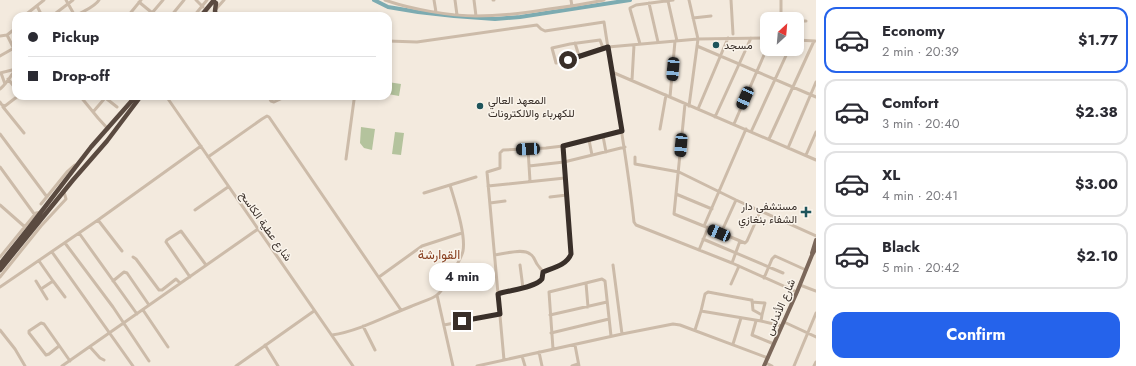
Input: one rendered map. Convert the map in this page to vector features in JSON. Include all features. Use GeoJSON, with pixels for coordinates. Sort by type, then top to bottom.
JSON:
{"type":"FeatureCollection","features":[{"type":"Feature","properties":{"kind":"highway"},"geometry":{"type":"LineString","coordinates":[[202,12],[204,8],[216,1]]}},
{"type":"Feature","properties":{"kind":"highway"},"geometry":{"type":"LineString","coordinates":[[215,11],[216,1]]}},
{"type":"Feature","properties":{"kind":"highway"},"geometry":{"type":"LineString","coordinates":[[208,12],[216,1]]}},
{"type":"Feature","properties":{"kind":"highway"},"geometry":{"type":"LineString","coordinates":[[0,270],[107,141],[138,100]]}},
{"type":"Feature","properties":{"kind":"highway"},"geometry":{"type":"LineString","coordinates":[[0,264],[27,228],[42,212],[91,147],[131,102]]}},
{"type":"Feature","properties":{"kind":"highway"},"geometry":{"type":"LineString","coordinates":[[101,137],[101,142],[104,143],[107,141]]}},
{"type":"Feature","properties":{"kind":"highway"},"geometry":{"type":"LineString","coordinates":[[91,147],[97,147],[97,153]]}},
{"type":"Feature","properties":{"kind":"main road","name":"شارع الأندلس"},"geometry":{"type":"LineString","coordinates":[[812,255],[816,240]]}},
{"type":"Feature","properties":{"kind":"main road","name":"شارع الأندلس"},"geometry":{"type":"LineString","coordinates":[[765,365],[816,248]]}},
{"type":"Feature","properties":{"kind":"street"},"geometry":{"type":"LineString","coordinates":[[29,12],[44,0]]}},
{"type":"Feature","properties":{"kind":"street"},"geometry":{"type":"LineString","coordinates":[[56,12],[67,2],[73,0]]}},
{"type":"Feature","properties":{"kind":"street"},"geometry":{"type":"LineString","coordinates":[[84,12],[99,2],[99,0]]}},
{"type":"Feature","properties":{"kind":"street"},"geometry":{"type":"LineString","coordinates":[[153,12],[163,0]]}},
{"type":"Feature","properties":{"kind":"street"},"geometry":{"type":"LineString","coordinates":[[174,12],[184,0]]}},
{"type":"Feature","properties":{"kind":"street"},"geometry":{"type":"LineString","coordinates":[[196,0],[204,8]]}},
{"type":"Feature","properties":{"kind":"street"},"geometry":{"type":"LineString","coordinates":[[199,12],[204,8],[207,0]]}},
{"type":"Feature","properties":{"kind":"street"},"geometry":{"type":"LineString","coordinates":[[215,11],[224,0]]}},
{"type":"Feature","properties":{"kind":"street"},"geometry":{"type":"LineString","coordinates":[[385,0],[436,12],[476,16],[492,16],[572,6],[604,0]]}},
{"type":"Feature","properties":{"kind":"street"},"geometry":{"type":"LineString","coordinates":[[434,0],[436,12]]}},
{"type":"Feature","properties":{"kind":"street"},"geometry":{"type":"LineString","coordinates":[[455,0],[458,15]]}},
{"type":"Feature","properties":{"kind":"street"},"geometry":{"type":"LineString","coordinates":[[474,0],[476,16]]}},
{"type":"Feature","properties":{"kind":"street"},"geometry":{"type":"LineString","coordinates":[[571,0],[572,6]]}},
{"type":"Feature","properties":{"kind":"street"},"geometry":{"type":"LineString","coordinates":[[640,44],[630,9],[632,6],[674,0]]}},
{"type":"Feature","properties":{"kind":"street"},"geometry":{"type":"LineString","coordinates":[[689,0],[698,39],[687,105],[674,214],[745,243],[760,212]]}},
{"type":"Feature","properties":{"kind":"street"},"geometry":{"type":"LineString","coordinates":[[731,0],[733,34]]}},
{"type":"Feature","properties":{"kind":"street"},"geometry":{"type":"LineString","coordinates":[[781,0],[781,12]]}},
{"type":"Feature","properties":{"kind":"street"},"geometry":{"type":"LineString","coordinates":[[131,12],[140,1],[151,12]]}},
{"type":"Feature","properties":{"kind":"street"},"geometry":{"type":"LineString","coordinates":[[668,1],[676,41],[670,97]]}},
{"type":"Feature","properties":{"kind":"street"},"geometry":{"type":"LineString","coordinates":[[67,2],[75,12]]}},
{"type":"Feature","properties":{"kind":"street"},"geometry":{"type":"LineString","coordinates":[[649,3],[658,42]]}},
{"type":"Feature","properties":{"kind":"street"},"geometry":{"type":"LineString","coordinates":[[37,6],[40,12]]}},
{"type":"Feature","properties":{"kind":"street"},"geometry":{"type":"LineString","coordinates":[[693,18],[711,16]]}},
{"type":"Feature","properties":{"kind":"street"},"geometry":{"type":"LineString","coordinates":[[392,41],[417,42],[537,25],[545,31],[604,22],[630,184],[634,222],[797,292]]}},
{"type":"Feature","properties":{"kind":"street"},"geometry":{"type":"LineString","coordinates":[[0,34],[7,35],[12,31]]}},
{"type":"Feature","properties":{"kind":"street"},"geometry":{"type":"LineString","coordinates":[[7,35],[12,44]]}},
{"type":"Feature","properties":{"kind":"street"},"geometry":{"type":"LineString","coordinates":[[698,109],[728,38]]}},
{"type":"Feature","properties":{"kind":"street"},"geometry":{"type":"LineString","coordinates":[[715,117],[751,38]]}},
{"type":"Feature","properties":{"kind":"street"},"geometry":{"type":"LineString","coordinates":[[602,48],[600,40],[552,48],[556,63],[608,47],[698,39],[760,38]]}},
{"type":"Feature","properties":{"kind":"street"},"geometry":{"type":"LineString","coordinates":[[769,140],[815,41],[804,40]]}},
{"type":"Feature","properties":{"kind":"street"},"geometry":{"type":"LineString","coordinates":[[575,43],[579,56]]}},
{"type":"Feature","properties":{"kind":"street"},"geometry":{"type":"LineString","coordinates":[[632,80],[634,45]]}},
{"type":"Feature","properties":{"kind":"street"},"geometry":{"type":"LineString","coordinates":[[697,46],[816,97]]}},
{"type":"Feature","properties":{"kind":"street"},"geometry":{"type":"LineString","coordinates":[[0,56],[12,49]]}},
{"type":"Feature","properties":{"kind":"street"},"geometry":{"type":"LineString","coordinates":[[734,124],[764,56]]}},
{"type":"Feature","properties":{"kind":"street"},"geometry":{"type":"LineString","coordinates":[[751,132],[785,56]]}},
{"type":"Feature","properties":{"kind":"street"},"geometry":{"type":"LineString","coordinates":[[5,84],[0,73],[12,70]]}},
{"type":"Feature","properties":{"kind":"street"},"geometry":{"type":"LineString","coordinates":[[612,72],[816,160]]}},
{"type":"Feature","properties":{"kind":"street"},"geometry":{"type":"LineString","coordinates":[[0,89],[12,74]]}},
{"type":"Feature","properties":{"kind":"street"},"geometry":{"type":"LineString","coordinates":[[8,79],[12,84]]}},
{"type":"Feature","properties":{"kind":"street"},"geometry":{"type":"LineString","coordinates":[[788,148],[816,82]]}},
{"type":"Feature","properties":{"kind":"street"},"geometry":{"type":"LineString","coordinates":[[660,129],[666,95]]}},
{"type":"Feature","properties":{"kind":"street"},"geometry":{"type":"LineString","coordinates":[[2,107],[13,100]]}},
{"type":"Feature","properties":{"kind":"street"},"geometry":{"type":"LineString","coordinates":[[83,100],[108,129]]}},
{"type":"Feature","properties":{"kind":"street"},"geometry":{"type":"LineString","coordinates":[[92,112],[102,100]]}},
{"type":"Feature","properties":{"kind":"street"},"geometry":{"type":"LineString","coordinates":[[108,100],[117,108]]}},
{"type":"Feature","properties":{"kind":"street","name":"شارع عطية الكاسح"},"geometry":{"type":"LineString","coordinates":[[169,100],[353,366]]}},
{"type":"Feature","properties":{"kind":"street"},"geometry":{"type":"LineString","coordinates":[[346,159],[354,100]]}},
{"type":"Feature","properties":{"kind":"street"},"geometry":{"type":"LineString","coordinates":[[0,102],[2,107],[24,133]]}},
{"type":"Feature","properties":{"kind":"street"},"geometry":{"type":"LineString","coordinates":[[208,157],[268,116],[401,310]]}},
{"type":"Feature","properties":{"kind":"street"},"geometry":{"type":"LineString","coordinates":[[704,226],[746,129]]}},
{"type":"Feature","properties":{"kind":"street"},"geometry":{"type":"LineString","coordinates":[[504,360],[487,172],[500,168],[501,152],[503,150],[563,146],[622,131]]}},
{"type":"Feature","properties":{"kind":"street"},"geometry":{"type":"LineString","coordinates":[[806,155],[816,132]]}},
{"type":"Feature","properties":{"kind":"street"},"geometry":{"type":"LineString","coordinates":[[0,134],[47,197]]}},
{"type":"Feature","properties":{"kind":"street"},"geometry":{"type":"LineString","coordinates":[[603,136],[606,152]]}},
{"type":"Feature","properties":{"kind":"street"},"geometry":{"type":"LineString","coordinates":[[589,140],[592,155]]}},
{"type":"Feature","properties":{"kind":"street"},"geometry":{"type":"LineString","coordinates":[[0,287],[98,220],[201,146]]}},
{"type":"Feature","properties":{"kind":"street"},"geometry":{"type":"LineString","coordinates":[[543,272],[564,263],[570,256],[563,146]]}},
{"type":"Feature","properties":{"kind":"street"},"geometry":{"type":"LineString","coordinates":[[529,166],[564,162],[624,147]]}},
{"type":"Feature","properties":{"kind":"street"},"geometry":{"type":"LineString","coordinates":[[528,149],[530,181]]}},
{"type":"Feature","properties":{"kind":"street"},"geometry":{"type":"LineString","coordinates":[[635,157],[635,164]]}},
{"type":"Feature","properties":{"kind":"street"},"geometry":{"type":"LineString","coordinates":[[41,204],[67,172],[75,165],[80,163]]}},
{"type":"Feature","properties":{"kind":"street"},"geometry":{"type":"LineString","coordinates":[[630,163],[679,172],[719,193],[816,236]]}},
{"type":"Feature","properties":{"kind":"street"},"geometry":{"type":"LineString","coordinates":[[0,167],[35,215]]}},
{"type":"Feature","properties":{"kind":"street"},"geometry":{"type":"LineString","coordinates":[[424,193],[476,177]]}},
{"type":"Feature","properties":{"kind":"street"},"geometry":{"type":"LineString","coordinates":[[488,186],[565,178]]}},
{"type":"Feature","properties":{"kind":"street"},"geometry":{"type":"LineString","coordinates":[[332,335],[363,326],[437,295],[462,255],[464,244],[450,185]]}},
{"type":"Feature","properties":{"kind":"street"},"geometry":{"type":"LineString","coordinates":[[195,210],[228,187]]}},
{"type":"Feature","properties":{"kind":"street"},"geometry":{"type":"LineString","coordinates":[[0,277],[66,199],[64,192]]}},
{"type":"Feature","properties":{"kind":"street"},"geometry":{"type":"LineString","coordinates":[[676,194],[712,209]]}},
{"type":"Feature","properties":{"kind":"street"},"geometry":{"type":"LineString","coordinates":[[550,197],[567,195]]}},
{"type":"Feature","properties":{"kind":"street"},"geometry":{"type":"LineString","coordinates":[[721,233],[736,200]]}},
{"type":"Feature","properties":{"kind":"street"},"geometry":{"type":"LineString","coordinates":[[490,203],[505,201]]}},
{"type":"Feature","properties":{"kind":"street"},"geometry":{"type":"LineString","coordinates":[[0,205],[27,228]]}},
{"type":"Feature","properties":{"kind":"street"},"geometry":{"type":"LineString","coordinates":[[0,257],[27,228],[35,215],[38,212],[42,212]]}},
{"type":"Feature","properties":{"kind":"street"},"geometry":{"type":"LineString","coordinates":[[98,220],[122,251]]}},
{"type":"Feature","properties":{"kind":"street"},"geometry":{"type":"LineString","coordinates":[[699,250],[708,228]]}},
{"type":"Feature","properties":{"kind":"street"},"geometry":{"type":"LineString","coordinates":[[62,366],[258,229]]}},
{"type":"Feature","properties":{"kind":"street"},"geometry":{"type":"LineString","coordinates":[[190,277],[166,242],[167,240],[181,232],[206,265]]}},
{"type":"Feature","properties":{"kind":"street"},"geometry":{"type":"LineString","coordinates":[[79,233],[137,314]]}},
{"type":"Feature","properties":{"kind":"street"},"geometry":{"type":"LineString","coordinates":[[379,277],[422,246],[462,233]]}},
{"type":"Feature","properties":{"kind":"street"},"geometry":{"type":"LineString","coordinates":[[703,239],[783,273]]}},
{"type":"Feature","properties":{"kind":"street"},"geometry":{"type":"LineString","coordinates":[[732,263],[740,242]]}},
{"type":"Feature","properties":{"kind":"street"},"geometry":{"type":"LineString","coordinates":[[65,243],[113,307],[150,361]]}},
{"type":"Feature","properties":{"kind":"street"},"geometry":{"type":"LineString","coordinates":[[495,255],[520,251],[530,253],[543,272],[540,282],[498,294]]}},
{"type":"Feature","properties":{"kind":"street"},"geometry":{"type":"LineString","coordinates":[[52,252],[132,366]]}},
{"type":"Feature","properties":{"kind":"street"},"geometry":{"type":"LineString","coordinates":[[764,278],[773,257],[775,256],[806,270]]}},
{"type":"Feature","properties":{"kind":"street"},"geometry":{"type":"LineString","coordinates":[[133,257],[136,258],[159,290],[162,290],[176,279],[180,284]]}},
{"type":"Feature","properties":{"kind":"street"},"geometry":{"type":"LineString","coordinates":[[39,261],[65,297]]}},
{"type":"Feature","properties":{"kind":"street"},"geometry":{"type":"LineString","coordinates":[[520,265],[523,288]]}},
{"type":"Feature","properties":{"kind":"street"},"geometry":{"type":"LineString","coordinates":[[613,265],[622,334]]}},
{"type":"Feature","properties":{"kind":"street"},"geometry":{"type":"LineString","coordinates":[[731,284],[739,266]]}},
{"type":"Feature","properties":{"kind":"street"},"geometry":{"type":"LineString","coordinates":[[113,281],[124,272],[127,273],[149,305]]}},
{"type":"Feature","properties":{"kind":"street"},"geometry":{"type":"LineString","coordinates":[[553,349],[549,291],[602,279],[604,280],[611,336]]}},
{"type":"Feature","properties":{"kind":"street"},"geometry":{"type":"LineString","coordinates":[[36,281],[47,299]]}},
{"type":"Feature","properties":{"kind":"street"},"geometry":{"type":"LineString","coordinates":[[41,289],[53,281]]}},
{"type":"Feature","properties":{"kind":"street"},"geometry":{"type":"LineString","coordinates":[[586,283],[588,307]]}},
{"type":"Feature","properties":{"kind":"street"},"geometry":{"type":"LineString","coordinates":[[800,284],[816,292]]}},
{"type":"Feature","properties":{"kind":"street"},"geometry":{"type":"LineString","coordinates":[[695,330],[706,292],[751,300],[752,302],[765,303],[761,321]]}},
{"type":"Feature","properties":{"kind":"street"},"geometry":{"type":"LineString","coordinates":[[437,295],[453,366]]}},
{"type":"Feature","properties":{"kind":"street"},"geometry":{"type":"LineString","coordinates":[[550,315],[607,302]]}},
{"type":"Feature","properties":{"kind":"street"},"geometry":{"type":"LineString","coordinates":[[752,302],[753,310],[762,315]]}},
{"type":"Feature","properties":{"kind":"street"},"geometry":{"type":"LineString","coordinates":[[143,310],[168,347]]}},
{"type":"Feature","properties":{"kind":"street"},"geometry":{"type":"LineString","coordinates":[[236,366],[314,311]]}},
{"type":"Feature","properties":{"kind":"street"},"geometry":{"type":"LineString","coordinates":[[701,311],[756,321],[783,324],[816,338]]}},
{"type":"Feature","properties":{"kind":"street"},"geometry":{"type":"LineString","coordinates":[[794,366],[816,313]]}},
{"type":"Feature","properties":{"kind":"street"},"geometry":{"type":"LineString","coordinates":[[444,325],[500,314]]}},
{"type":"Feature","properties":{"kind":"street"},"geometry":{"type":"LineString","coordinates":[[733,344],[741,318]]}},
{"type":"Feature","properties":{"kind":"street"},"geometry":{"type":"LineString","coordinates":[[551,333],[609,319]]}},
{"type":"Feature","properties":{"kind":"street"},"geometry":{"type":"LineString","coordinates":[[756,321],[752,335],[774,344]]}},
{"type":"Feature","properties":{"kind":"street"},"geometry":{"type":"LineString","coordinates":[[59,346],[49,354],[46,354],[29,331],[42,323],[59,346],[70,361]]}},
{"type":"Feature","properties":{"kind":"street"},"geometry":{"type":"LineString","coordinates":[[479,366],[611,336],[673,324],[695,330],[768,358]]}},
{"type":"Feature","properties":{"kind":"street"},"geometry":{"type":"LineString","coordinates":[[363,326],[375,350]]}},
{"type":"Feature","properties":{"kind":"street"},"geometry":{"type":"LineString","coordinates":[[0,330],[15,349],[25,366]]}},
{"type":"Feature","properties":{"kind":"street"},"geometry":{"type":"LineString","coordinates":[[572,366],[578,365],[574,345]]}},
{"type":"Feature","properties":{"kind":"street"},"geometry":{"type":"LineString","coordinates":[[90,346],[100,358],[104,360]]}},
{"type":"Feature","properties":{"kind":"street"},"geometry":{"type":"LineString","coordinates":[[265,346],[278,366]]}},
{"type":"Feature","properties":{"kind":"street"},"geometry":{"type":"LineString","coordinates":[[539,352],[542,366]]}},
{"type":"Feature","properties":{"kind":"street"},"geometry":{"type":"LineString","coordinates":[[522,356],[525,366]]}},
{"type":"Feature","properties":{"kind":"street"},"geometry":{"type":"LineString","coordinates":[[814,366],[816,362]]}},
{"type":"Feature","properties":{"kind":"street"},"geometry":{"type":"LineString","coordinates":[[765,365],[772,366]]}},
{"type":"Feature","properties":{"kind":"green space"},"geometry":{"type":"Polygon","coordinates":[[[392,83],[401,84],[399,96],[392,95],[392,83]]]}},
{"type":"Feature","properties":{"kind":"green space"},"geometry":{"type":"Polygon","coordinates":[[[361,127],[375,129],[372,150],[364,148],[360,143],[361,127]]]}},
{"type":"Feature","properties":{"kind":"green space"},"geometry":{"type":"Polygon","coordinates":[[[395,132],[404,133],[401,155],[392,154],[395,132]]]}},
{"type":"Feature","properties":{"kind":"waterway"},"geometry":{"type":"LineString","coordinates":[[374,0],[388,7],[418,12],[495,19],[520,17],[630,0]]}},
{"type":"Feature","properties":{"kind":"place","name":"مسجد"},"geometry":{"type":"Point","coordinates":[716,45]}},
{"type":"Feature","properties":{"kind":"place","name":"المعهد العالي للكهرباء والالكترونات"},"geometry":{"type":"Point","coordinates":[480,106]}},
{"type":"Feature","properties":{"kind":"place","name":"مستشفى دار الشفاء بنغازي"},"geometry":{"type":"Point","coordinates":[806,212]}},
{"type":"Feature","properties":{"kind":"district","name":"القوارشة"},"geometry":{"type":"Point","coordinates":[439,254]}},
{"type":"Feature","properties":{"kind":"route"},"geometry":{"type":"LineString","coordinates":[[462,321],[500,314],[498,294],[513,291],[540,282],[543,272],[564,263],[569,258],[571,254],[563,146],[622,131],[608,47],[568,60]]}}]}
